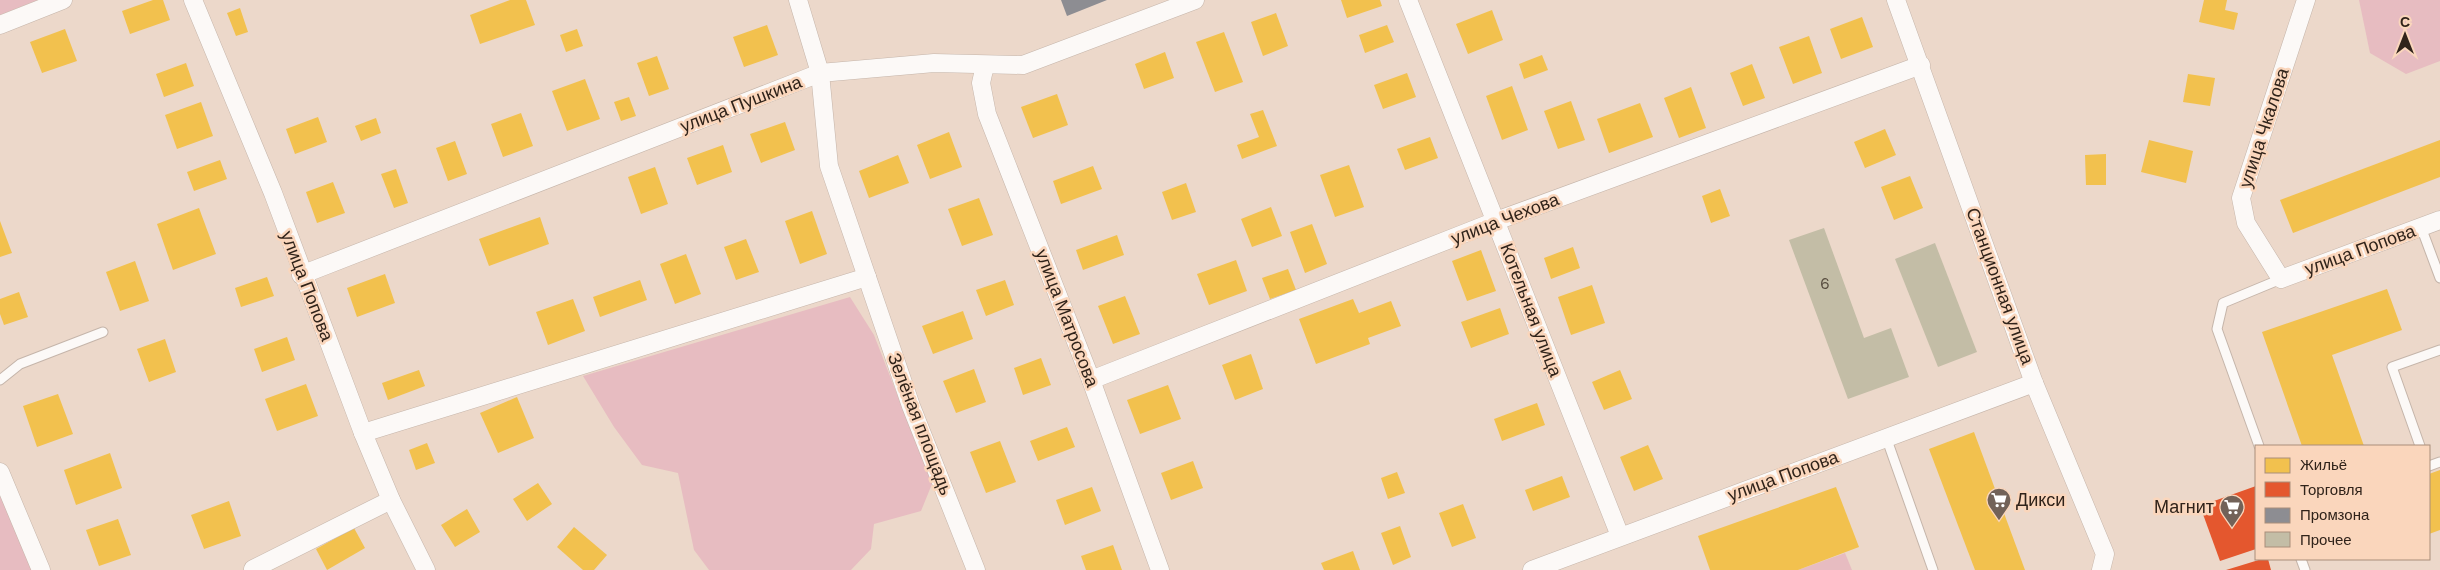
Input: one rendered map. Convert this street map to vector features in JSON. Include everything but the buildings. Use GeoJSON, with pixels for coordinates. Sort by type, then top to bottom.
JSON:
{"type":"FeatureCollection","features":[{"type":"Feature","properties":{"kind":"street"},"geometry":{"type":"LineString","coordinates":[[0,25],[63,0]]}},
{"type":"Feature","properties":{"kind":"street","name":"улица Попова"},"geometry":{"type":"LineString","coordinates":[[193,0],[272,193],[301,275],[363,433],[391,500],[426,570]]}},
{"type":"Feature","properties":{"kind":"street","name":"Зелёная площадь"},"geometry":{"type":"LineString","coordinates":[[798,0],[820,73],[829,166],[911,406],[976,570]]}},
{"type":"Feature","properties":{"kind":"street","name":"улица Пушкина"},"geometry":{"type":"LineString","coordinates":[[301,275],[820,73],[934,63],[1024,66],[1195,0]]}},
{"type":"Feature","properties":{"kind":"street","name":"Котельная улица"},"geometry":{"type":"LineString","coordinates":[[1408,0],[1620,536]]}},
{"type":"Feature","properties":{"kind":"street","name":"Станционная улица"},"geometry":{"type":"LineString","coordinates":[[1896,0],[2034,383],[2103,562],[2112,570]]}},
{"type":"Feature","properties":{"kind":"street","name":"улица Чкалова"},"geometry":{"type":"LineString","coordinates":[[2281,279],[2246,223],[2241,198],[2306,0]]}},
{"type":"Feature","properties":{"kind":"street","name":"улица Матросова"},"geometry":{"type":"LineString","coordinates":[[985,65],[981,83],[987,114],[1091,380],[1160,570]]}},
{"type":"Feature","properties":{"kind":"street","name":"улица Чехова"},"geometry":{"type":"LineString","coordinates":[[1091,380],[1496,221],[1921,65]]}},
{"type":"Feature","properties":{"kind":"street","name":"улица Попова"},"geometry":{"type":"LineString","coordinates":[[2281,279],[2440,220]]}},
{"type":"Feature","properties":{"kind":"street"},"geometry":{"type":"LineString","coordinates":[[363,433],[867,277]]}},
{"type":"Feature","properties":{"kind":"street","name":"улица Попова"},"geometry":{"type":"LineString","coordinates":[[1532,570],[2034,383]]}},
{"type":"Feature","properties":{"kind":"street"},"geometry":{"type":"LineString","coordinates":[[0,472],[41,570]]}},
{"type":"Feature","properties":{"kind":"street"},"geometry":{"type":"LineString","coordinates":[[253,569],[391,500]]}},
{"type":"Feature","properties":{"kind":"lane"},"geometry":{"type":"LineString","coordinates":[[2421,227],[2440,278]]}},
{"type":"Feature","properties":{"kind":"lane"},"geometry":{"type":"LineString","coordinates":[[2259,445],[2218,329],[2223,303],[2281,279]]}},
{"type":"Feature","properties":{"kind":"lane"},"geometry":{"type":"LineString","coordinates":[[0,380],[20,364],[103,332]]}},
{"type":"Feature","properties":{"kind":"lane"},"geometry":{"type":"LineString","coordinates":[[2420,445],[2392,367],[2440,350]]}},
{"type":"Feature","properties":{"kind":"lane"},"geometry":{"type":"LineString","coordinates":[[1886,437],[1933,570]]}},
{"type":"Feature","properties":{"kind":"shaded area"},"geometry":{"type":"Polygon","coordinates":[[[0,0],[38,0],[0,15],[0,0]]]}},
{"type":"Feature","properties":{"kind":"shaded area"},"geometry":{"type":"Polygon","coordinates":[[[2359,0],[2440,0],[2440,61],[2406,74],[2370,53],[2359,0]]]}},
{"type":"Feature","properties":{"kind":"shaded area"},"geometry":{"type":"Polygon","coordinates":[[[850,297],[874,335],[932,484],[921,511],[874,524],[871,549],[851,570],[709,570],[694,550],[678,473],[642,465],[614,427],[583,376],[850,297]]]}},
{"type":"Feature","properties":{"kind":"shaded area"},"geometry":{"type":"Polygon","coordinates":[[[0,485],[38,570],[0,570],[0,485]]]}},
{"type":"Feature","properties":{"kind":"shaded area"},"geometry":{"type":"Polygon","coordinates":[[[1845,553],[1852,570],[1798,570],[1845,553]]]}},
{"type":"Feature","properties":{"kind":"place","name":"Дикси"},"geometry":{"type":"Point","coordinates":[1999,521]}},
{"type":"Feature","properties":{"kind":"place","name":"Магнит"},"geometry":{"type":"Point","coordinates":[2232,528]}}]}
